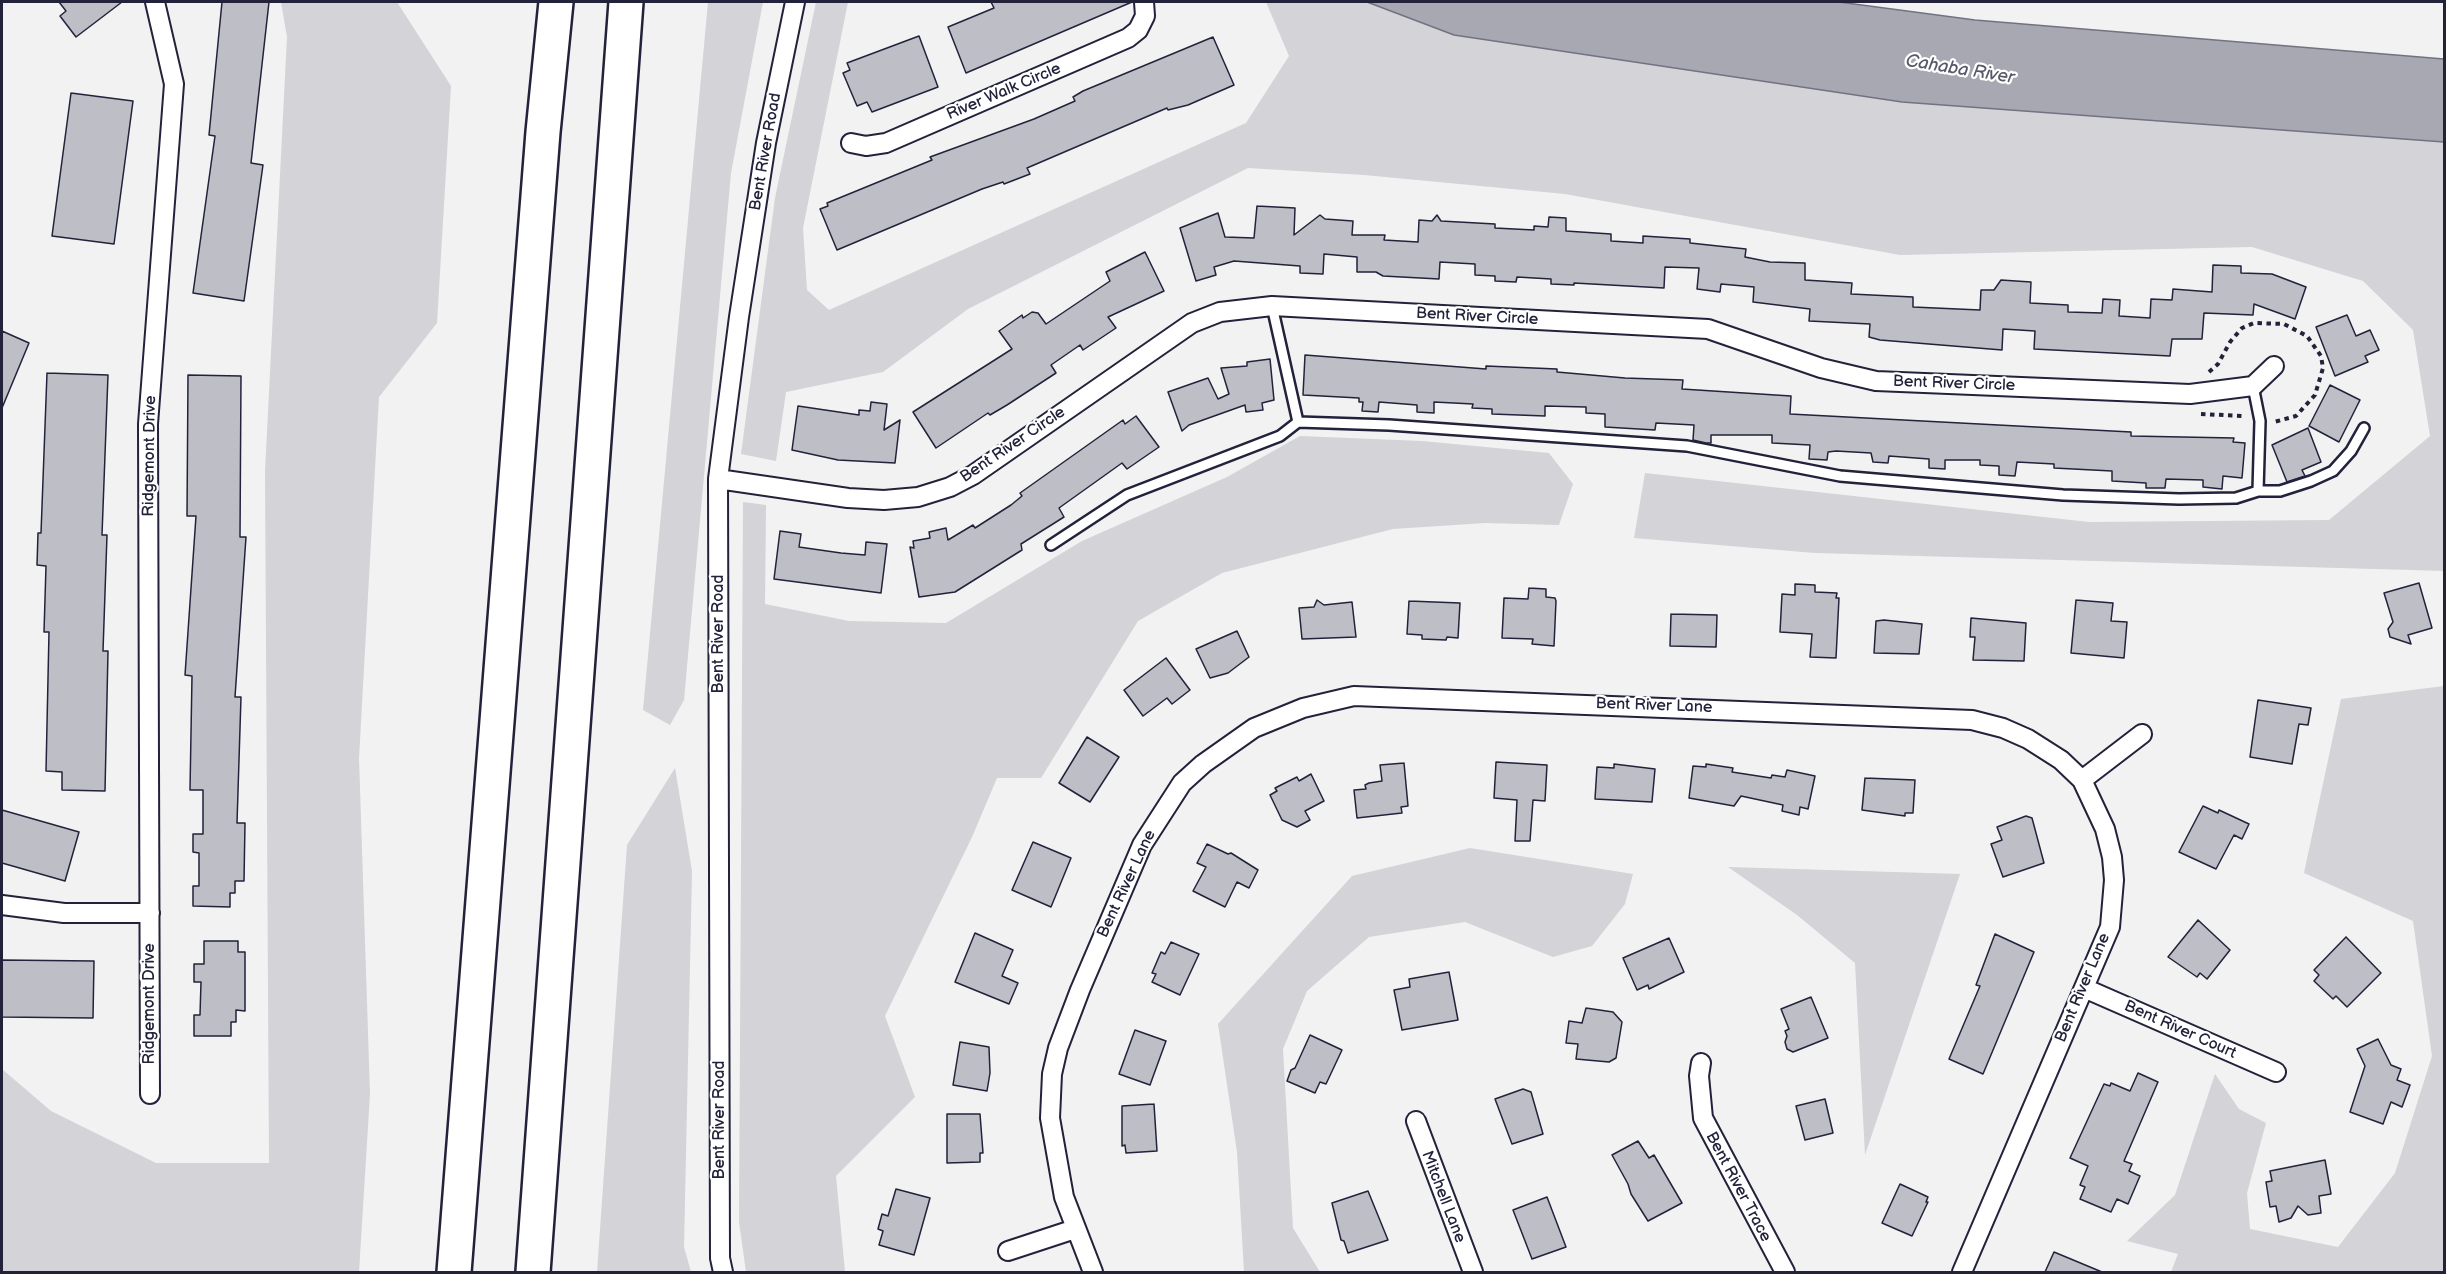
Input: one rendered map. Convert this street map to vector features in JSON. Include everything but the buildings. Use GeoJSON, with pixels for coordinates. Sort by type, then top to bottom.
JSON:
{"type":"FeatureCollection","features":[{"type":"Feature","properties":{"kind":"highway"},"geometry":{"type":"LineString","coordinates":[[454,1272],[555,2]]}},
{"type":"Feature","properties":{"kind":"highway"},"geometry":{"type":"LineString","coordinates":[[533,1272],[626,2]]}},
{"type":"Feature","properties":{"kind":"street","name":"Ridgemont Drive"},"geometry":{"type":"LineString","coordinates":[[150,1094],[148,424],[174,84],[155,2]]}},
{"type":"Feature","properties":{"kind":"street","name":"Bent River Road"},"geometry":{"type":"LineString","coordinates":[[723,1272],[720,1258],[718,479],[739,317],[764,155],[795,2]]}},
{"type":"Feature","properties":{"kind":"street","name":"River Walk Circle"},"geometry":{"type":"LineString","coordinates":[[851,143],[866,146],[886,143],[1128,38],[1138,30],[1145,9]]}},
{"type":"Feature","properties":{"kind":"street","name":"Bent River Circle"},"geometry":{"type":"LineString","coordinates":[[718,479],[857,498],[918,497],[973,474],[1192,323],[1220,312],[1272,306],[1708,329],[1821,368],[1876,381],[2190,394],[2253,386]]}},
{"type":"Feature","properties":{"kind":"street"},"geometry":{"type":"LineString","coordinates":[[2253,386],[2274,366]]}},
{"type":"Feature","properties":{"kind":"street","name":"Bent River Lane"},"geometry":{"type":"LineString","coordinates":[[1093,1272],[1074,1229],[1064,1197],[1050,1118],[1054,1066],[1080,990],[1142,845],[1182,783],[1203,764],[1254,728],[1280,716],[1328,700],[1354,696],[1972,720],[2003,728],[2028,739],[2061,760],[2082,780],[2105,829],[2114,880],[2110,927],[1962,1272]]}},
{"type":"Feature","properties":{"kind":"street"},"geometry":{"type":"LineString","coordinates":[[2082,780],[2142,734]]}},
{"type":"Feature","properties":{"kind":"street"},"geometry":{"type":"LineString","coordinates":[[2,904],[64,913],[150,913]]}},
{"type":"Feature","properties":{"kind":"street","name":"Bent River Court"},"geometry":{"type":"LineString","coordinates":[[2084,988],[2276,1072]]}},
{"type":"Feature","properties":{"kind":"street","name":"Bent River Trace"},"geometry":{"type":"LineString","coordinates":[[1701,1063],[1701,1108],[1706,1127],[1785,1272]]}},
{"type":"Feature","properties":{"kind":"street","name":"Mitchell Lane"},"geometry":{"type":"LineString","coordinates":[[1416,1121],[1473,1272]]}},
{"type":"Feature","properties":{"kind":"street"},"geometry":{"type":"LineString","coordinates":[[1008,1251],[1074,1229]]}},
{"type":"Feature","properties":{"kind":"lane"},"geometry":{"type":"LineString","coordinates":[[1272,306],[1298,422]]}},
{"type":"Feature","properties":{"kind":"lane"},"geometry":{"type":"LineString","coordinates":[[2253,386],[2260,421],[2258,491]]}},
{"type":"Feature","properties":{"kind":"lane"},"geometry":{"type":"LineString","coordinates":[[1051,546],[1127,495],[1280,436],[1298,422],[1389,425],[1687,446],[1840,476],[2008,491],[2180,499],[2236,498],[2258,491],[2280,491],[2333,471],[2351,451],[2364,428]]}},
{"type":"Feature","properties":{"kind":"path"},"geometry":{"type":"LineString","coordinates":[[2200,414],[2246,416],[2273,423],[2296,416],[2315,395],[2323,368],[2322,356],[2307,336],[2284,324],[2254,323],[2242,328],[2230,342],[2218,364],[2205,374]]}},
{"type":"Feature","properties":{"kind":"shaded area"},"geometry":{"type":"Polygon","coordinates":[[[281,2],[397,2],[451,86],[437,323],[379,397],[359,758],[370,1094],[359,1272],[2,1272],[2,1069],[51,1111],[156,1163],[269,1163],[265,471],[287,37],[281,2]]]}},
{"type":"Feature","properties":{"kind":"shaded area"},"geometry":{"type":"Polygon","coordinates":[[[708,2],[763,2],[731,173],[684,700],[670,725],[643,710],[708,2]]]}},
{"type":"Feature","properties":{"kind":"shaded area"},"geometry":{"type":"Polygon","coordinates":[[[816,2],[848,2],[803,228],[807,290],[829,310],[1246,123],[1289,56],[1266,2],[1367,2],[1454,35],[1902,102],[2444,142],[2444,571],[1815,553],[1634,538],[1645,473],[2089,522],[2329,520],[2430,436],[2413,330],[2363,281],[2252,247],[1900,255],[1565,194],[1364,175],[1248,168],[968,309],[883,372],[786,392],[776,461],[741,454],[775,198],[816,2]]]}},
{"type":"Feature","properties":{"kind":"shaded area"},"geometry":{"type":"Polygon","coordinates":[[[1300,436],[1422,441],[1549,453],[1573,484],[1559,525],[1485,523],[1393,529],[1222,573],[1138,621],[1041,778],[997,778],[972,837],[885,1016],[915,1097],[836,1176],[845,1272],[746,1272],[739,1222],[743,502],[766,505],[765,604],[849,621],[946,623],[1082,541],[1227,477],[1300,436]]]}},
{"type":"Feature","properties":{"kind":"shaded area"},"geometry":{"type":"Polygon","coordinates":[[[2444,686],[2444,1272],[2171,1272],[2178,1254],[2127,1241],[2175,1195],[2215,1074],[2239,1109],[2266,1123],[2247,1193],[2250,1229],[2338,1247],[2395,1173],[2432,1056],[2413,921],[2304,873],[2341,699],[2444,686]]]}},
{"type":"Feature","properties":{"kind":"shaded area"},"geometry":{"type":"Polygon","coordinates":[[[675,768],[692,871],[684,1247],[691,1272],[597,1272],[627,845],[675,768]]]}},
{"type":"Feature","properties":{"kind":"shaded area"},"geometry":{"type":"Polygon","coordinates":[[[1470,848],[1633,874],[1625,904],[1592,946],[1553,957],[1465,922],[1369,937],[1307,991],[1283,1049],[1293,1228],[1320,1272],[1244,1272],[1237,1152],[1218,1024],[1352,876],[1470,848]]]}},
{"type":"Feature","properties":{"kind":"shaded area"},"geometry":{"type":"Polygon","coordinates":[[[1728,867],[1960,874],[1865,1155],[1855,963],[1797,915],[1728,867]]]}},
{"type":"Feature","properties":{"kind":"water","name":"Cahaba River"},"geometry":{"type":"Polygon","coordinates":[[[1367,2],[1839,2],[1975,20],[2444,59],[2444,142],[1902,102],[1454,35],[1367,2]]]}}]}
